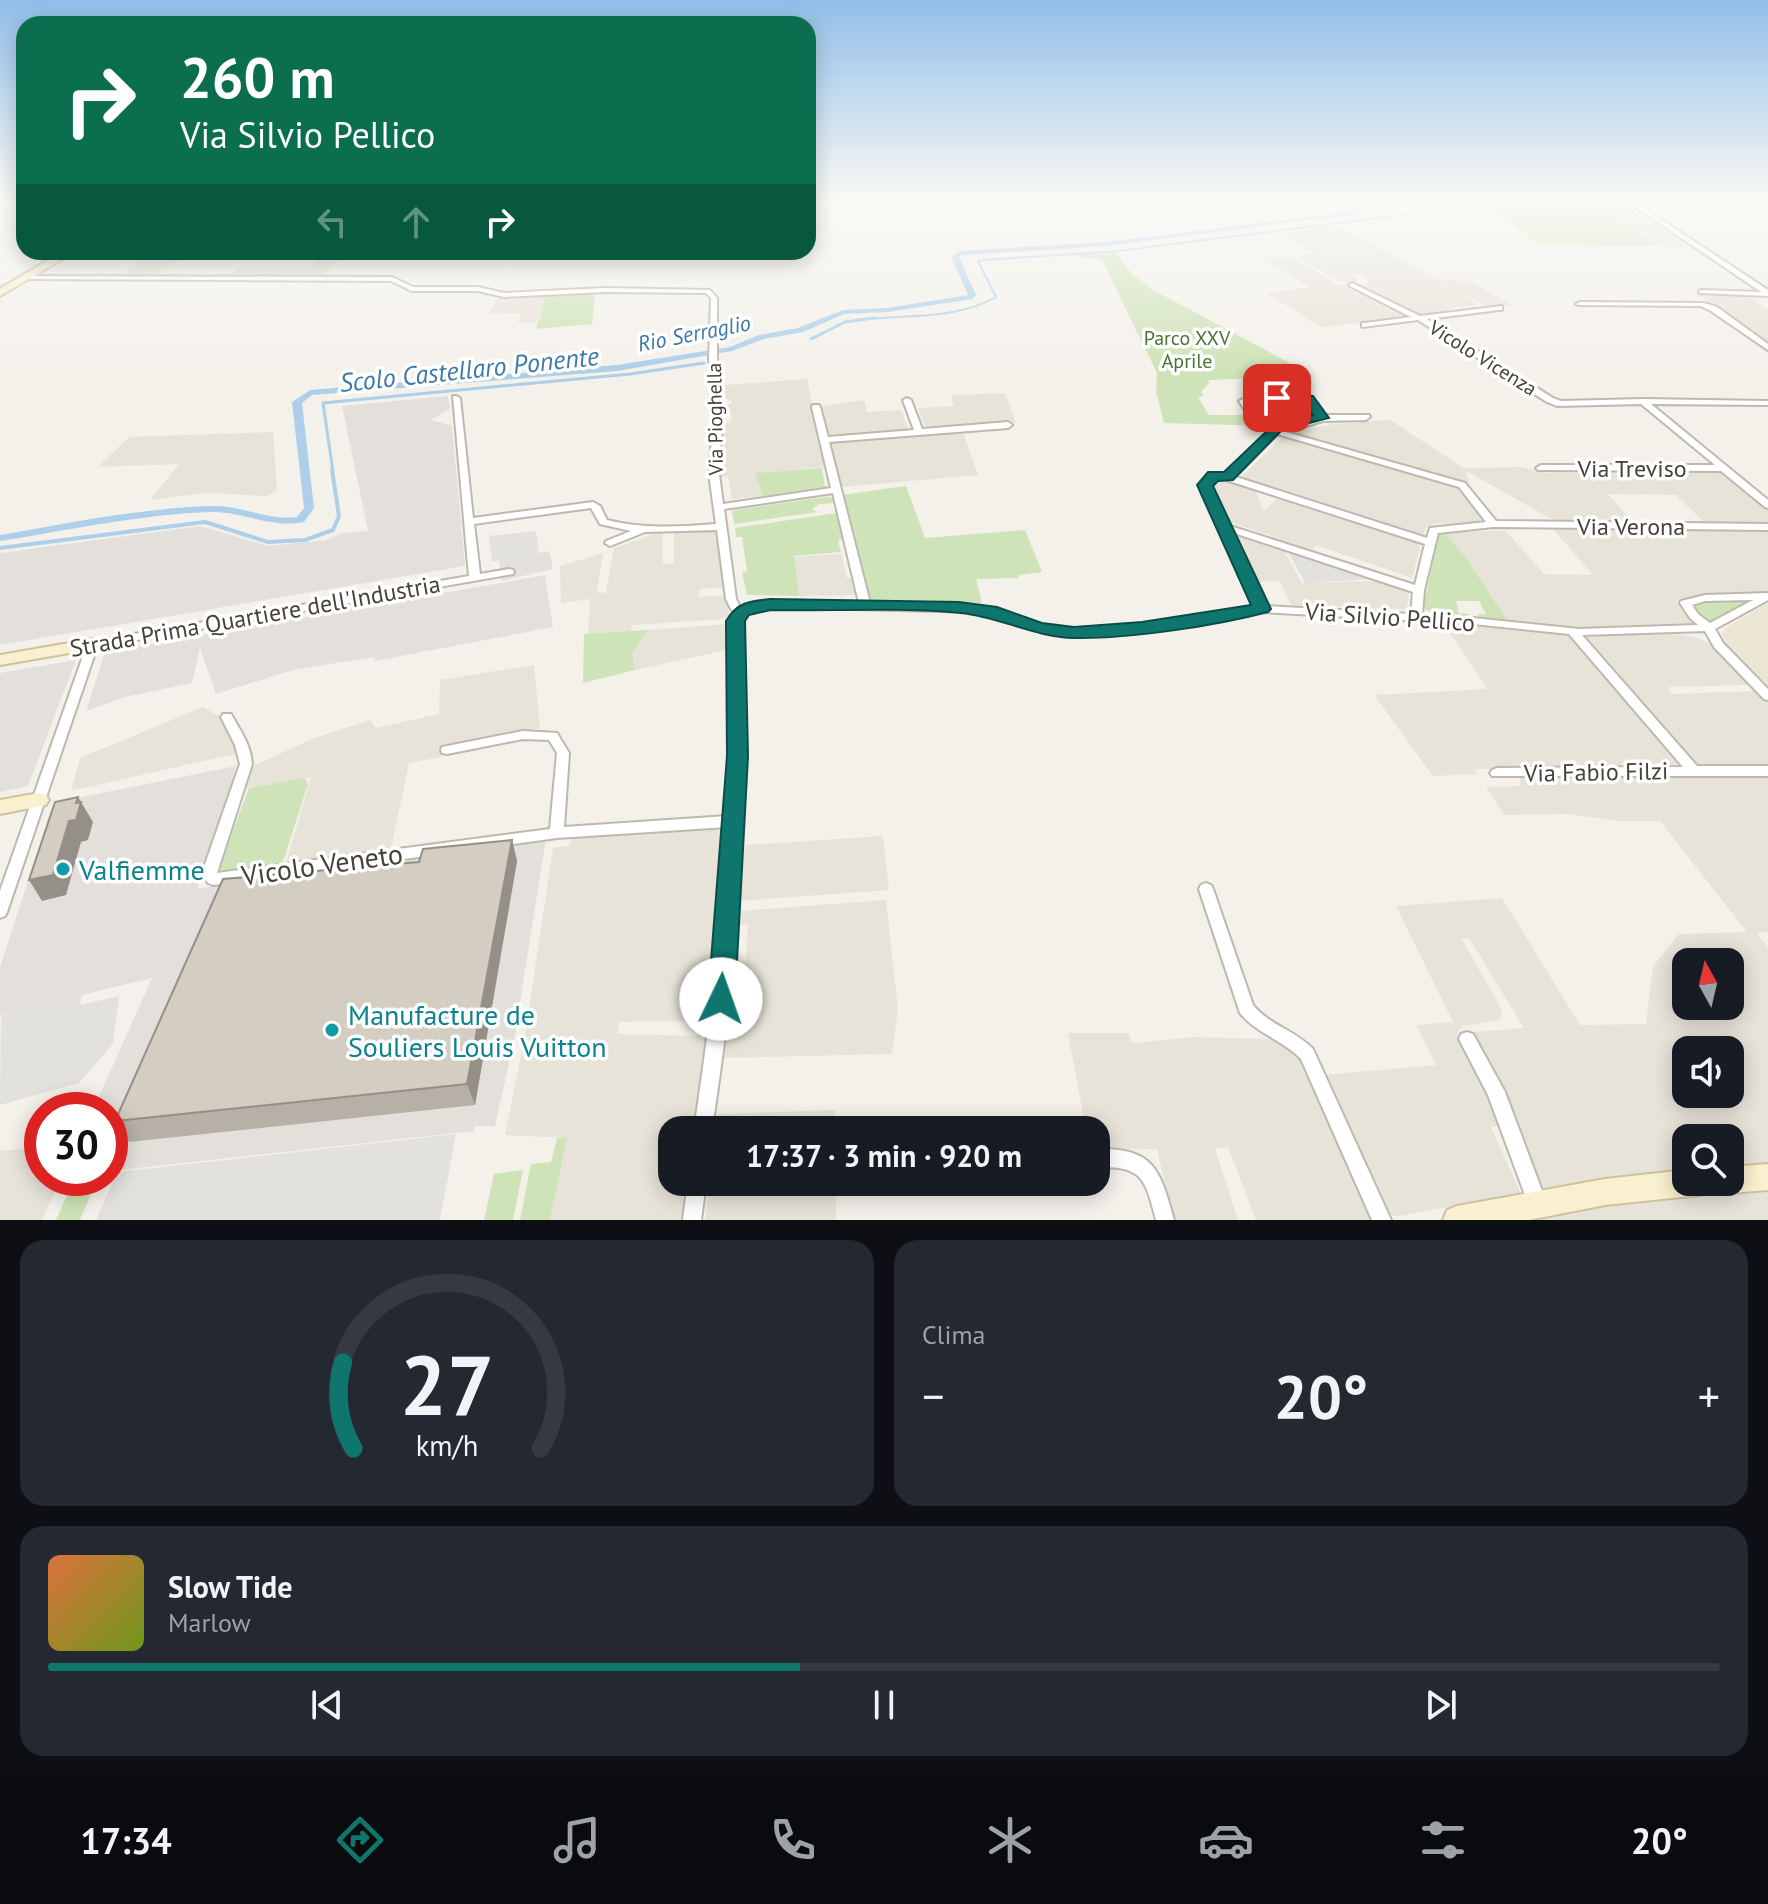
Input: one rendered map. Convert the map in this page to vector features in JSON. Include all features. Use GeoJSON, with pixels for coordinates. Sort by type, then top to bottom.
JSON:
{"type":"FeatureCollection","features":[{"type":"Feature","properties":{"kind":"street"},"geometry":{"type":"LineString","coordinates":[[1713,257],[1768,294]]}},
{"type":"Feature","properties":{"kind":"street"},"geometry":{"type":"LineString","coordinates":[[0,293],[56,260]]}},
{"type":"Feature","properties":{"kind":"street","name":"Via Pioghella"},"geometry":{"type":"LineString","coordinates":[[27,277],[400,280],[407,288],[478,289],[511,296],[605,290],[708,291],[714,298],[713,359],[719,404],[714,467],[731,599],[736,609],[741,611],[736,621],[738,714],[733,789],[735,821],[721,999],[705,1116]]}},
{"type":"Feature","properties":{"kind":"street","name":"Vicolo Vicenza"},"geometry":{"type":"LineString","coordinates":[[1352,285],[1418,318],[1550,400],[1573,404],[1643,401],[1768,403]]}},
{"type":"Feature","properties":{"kind":"street"},"geometry":{"type":"LineString","coordinates":[[1701,292],[1768,294]]}},
{"type":"Feature","properties":{"kind":"street"},"geometry":{"type":"LineString","coordinates":[[1580,304],[1702,304],[1714,309],[1768,348]]}},
{"type":"Feature","properties":{"kind":"street","name":"Vicolo Vicenza"},"geometry":{"type":"LineString","coordinates":[[1365,325],[1499,308]]}},
{"type":"Feature","properties":{"kind":"street"},"geometry":{"type":"LineString","coordinates":[[456,398],[475,579]]}},
{"type":"Feature","properties":{"kind":"street"},"geometry":{"type":"LineString","coordinates":[[1322,418],[1308,399],[1243,401],[1253,416],[1278,428],[1462,485],[1493,524]]}},
{"type":"Feature","properties":{"kind":"street"},"geometry":{"type":"LineString","coordinates":[[907,400],[919,432]]}},
{"type":"Feature","properties":{"kind":"street"},"geometry":{"type":"LineString","coordinates":[[1643,401],[1768,505]]}},
{"type":"Feature","properties":{"kind":"street"},"geometry":{"type":"LineString","coordinates":[[816,407],[865,606]]}},
{"type":"Feature","properties":{"kind":"street"},"geometry":{"type":"LineString","coordinates":[[1227,477],[1278,428],[1322,418],[1366,417]]}},
{"type":"Feature","properties":{"kind":"street"},"geometry":{"type":"LineString","coordinates":[[824,440],[1008,425]]}},
{"type":"Feature","properties":{"kind":"street","name":"Via Treviso"},"geometry":{"type":"LineString","coordinates":[[1541,468],[1723,468]]}},
{"type":"Feature","properties":{"kind":"street"},"geometry":{"type":"LineString","coordinates":[[1262,609],[1205,485],[1214,476],[1227,477],[1429,542],[1416,618]]}},
{"type":"Feature","properties":{"kind":"street"},"geometry":{"type":"LineString","coordinates":[[719,507],[836,490]]}},
{"type":"Feature","properties":{"kind":"street"},"geometry":{"type":"LineString","coordinates":[[471,521],[593,505],[603,522],[646,528],[721,527]]}},
{"type":"Feature","properties":{"kind":"street","name":"Via Verona"},"geometry":{"type":"LineString","coordinates":[[1429,542],[1434,530],[1439,528],[1493,524],[1768,527]]}},
{"type":"Feature","properties":{"kind":"street"},"geometry":{"type":"LineString","coordinates":[[1222,526],[1419,590]]}},
{"type":"Feature","properties":{"kind":"street"},"geometry":{"type":"LineString","coordinates":[[610,543],[646,528]]}},
{"type":"Feature","properties":{"kind":"street","name":"Strada Prima Quartiere dell'Industria"},"geometry":{"type":"LineString","coordinates":[[0,660],[509,572]]}},
{"type":"Feature","properties":{"kind":"street","name":"Via Silvio Pellico"},"geometry":{"type":"LineString","coordinates":[[741,611],[751,606],[771,604],[980,609],[1038,628],[1074,633],[1142,628],[1262,609],[1573,632],[1709,628],[1766,597]]}},
{"type":"Feature","properties":{"kind":"street","name":"Via Silvio Pellico"},"geometry":{"type":"LineString","coordinates":[[1709,628],[1694,616],[1685,603],[1705,598],[1766,597]]}},
{"type":"Feature","properties":{"kind":"street"},"geometry":{"type":"LineString","coordinates":[[1709,628],[1718,645],[1768,696]]}},
{"type":"Feature","properties":{"kind":"street"},"geometry":{"type":"LineString","coordinates":[[1682,630],[1718,645]]}},
{"type":"Feature","properties":{"kind":"street","name":"Via Fabio Filzi"},"geometry":{"type":"LineString","coordinates":[[1573,632],[1694,771]]}},
{"type":"Feature","properties":{"kind":"street"},"geometry":{"type":"LineString","coordinates":[[0,912],[92,644]]}},
{"type":"Feature","properties":{"kind":"street","name":"Vicolo Veneto"},"geometry":{"type":"LineString","coordinates":[[227,717],[234,734],[244,746],[246,764],[209,873],[213,879],[557,833],[735,821]]}},
{"type":"Feature","properties":{"kind":"street"},"geometry":{"type":"LineString","coordinates":[[447,750],[523,735],[553,736],[563,753],[557,833]]}},
{"type":"Feature","properties":{"kind":"street","name":"Via Fabio Filzi"},"geometry":{"type":"LineString","coordinates":[[1497,773],[1768,771]]}},
{"type":"Feature","properties":{"kind":"street"},"geometry":{"type":"LineString","coordinates":[[0,807],[39,800]]}},
{"type":"Feature","properties":{"kind":"street"},"geometry":{"type":"LineString","coordinates":[[1206,889],[1246,1008],[1258,1023],[1293,1039],[1307,1054],[1382,1220]]}},
{"type":"Feature","properties":{"kind":"street"},"geometry":{"type":"LineString","coordinates":[[1467,1039],[1496,1092],[1538,1205]]}},
{"type":"Feature","properties":{"kind":"street"},"geometry":{"type":"LineString","coordinates":[[1110,1159],[1134,1160],[1149,1171],[1165,1220]]}},
{"type":"Feature","properties":{"kind":"street"},"geometry":{"type":"LineString","coordinates":[[1744,1179],[1768,1177]]}},
{"type":"Feature","properties":{"kind":"street"},"geometry":{"type":"LineString","coordinates":[[1457,1220],[1605,1192],[1672,1185]]}},
{"type":"Feature","properties":{"kind":"street"},"geometry":{"type":"LineString","coordinates":[[692,1220],[695,1196]]}},
{"type":"Feature","properties":{"kind":"shaded area"},"geometry":{"type":"Polygon","coordinates":[[[1293,257],[1338,285],[1346,284],[1411,318],[1321,327],[1266,293],[1310,287],[1265,260],[1293,257]]]}},
{"type":"Feature","properties":{"kind":"shaded area"},"geometry":{"type":"Polygon","coordinates":[[[1299,257],[1395,257],[1441,280],[1470,281],[1512,305],[1488,307],[1459,292],[1478,305],[1418,316],[1358,286],[1370,281],[1357,273],[1351,274],[1359,279],[1352,283],[1338,281],[1299,257]]]}},
{"type":"Feature","properties":{"kind":"shaded area"},"geometry":{"type":"Polygon","coordinates":[[[144,260],[180,260],[157,276],[121,275],[144,260]]]}},
{"type":"Feature","properties":{"kind":"shaded area"},"geometry":{"type":"Polygon","coordinates":[[[318,260],[340,260],[320,277],[228,276],[249,265],[312,265],[318,260]]]}},
{"type":"Feature","properties":{"kind":"shaded area"},"geometry":{"type":"Polygon","coordinates":[[[1699,295],[1747,296],[1768,309],[1768,346],[1699,295]]]}},
{"type":"Feature","properties":{"kind":"shaded area"},"geometry":{"type":"Polygon","coordinates":[[[546,296],[537,322],[518,323],[522,313],[489,314],[497,299],[546,296]]]}},
{"type":"Feature","properties":{"kind":"shaded area"},"geometry":{"type":"Polygon","coordinates":[[[807,379],[825,467],[755,473],[763,496],[732,499],[728,476],[721,477],[723,425],[731,421],[732,414],[724,413],[726,404],[731,404],[732,400],[726,399],[725,385],[807,379]]]}},
{"type":"Feature","properties":{"kind":"shaded area"},"geometry":{"type":"Polygon","coordinates":[[[1005,393],[1016,423],[925,426],[918,408],[954,406],[951,395],[1005,393]]]}},
{"type":"Feature","properties":{"kind":"shaded area"},"geometry":{"type":"Polygon","coordinates":[[[448,396],[450,409],[431,420],[452,426],[465,566],[0,645],[0,553],[201,526],[268,546],[326,540],[342,533],[368,531],[342,406],[448,396]]]}},
{"type":"Feature","properties":{"kind":"shaded area"},"geometry":{"type":"Polygon","coordinates":[[[864,400],[867,412],[901,410],[909,431],[828,438],[820,407],[864,400]]]}},
{"type":"Feature","properties":{"kind":"shaded area"},"geometry":{"type":"Polygon","coordinates":[[[1390,420],[1464,468],[1522,467],[1543,473],[1718,470],[1768,510],[1768,524],[1705,523],[1676,495],[1608,494],[1633,522],[1559,523],[1466,471],[1470,483],[1293,432],[1334,424],[1390,420]]]}},
{"type":"Feature","properties":{"kind":"shaded area"},"geometry":{"type":"Polygon","coordinates":[[[962,430],[978,475],[842,487],[831,442],[962,430]]]}},
{"type":"Feature","properties":{"kind":"shaded area"},"geometry":{"type":"Polygon","coordinates":[[[273,432],[277,491],[267,496],[204,493],[150,500],[179,464],[98,467],[129,437],[273,432]]]}},
{"type":"Feature","properties":{"kind":"shaded area"},"geometry":{"type":"Polygon","coordinates":[[[1284,436],[1462,489],[1483,522],[1435,524],[1425,528],[1424,534],[1415,534],[1241,477],[1284,436]]]}},
{"type":"Feature","properties":{"kind":"shaded area"},"geometry":{"type":"Polygon","coordinates":[[[1220,478],[1255,489],[1264,511],[1278,497],[1417,542],[1420,548],[1412,578],[1316,545],[1312,550],[1230,522],[1210,485],[1220,478]]]}},
{"type":"Feature","properties":{"kind":"shaded area"},"geometry":{"type":"Polygon","coordinates":[[[1553,529],[1768,529],[1768,592],[1701,596],[1676,601],[1697,625],[1572,628],[1507,620],[1464,555],[1443,531],[1506,531],[1544,574],[1593,575],[1553,529]]]}},
{"type":"Feature","properties":{"kind":"shaded area"},"geometry":{"type":"Polygon","coordinates":[[[536,531],[539,553],[549,551],[553,569],[502,581],[499,561],[492,561],[489,536],[536,531]]]}},
{"type":"Feature","properties":{"kind":"shaded area"},"geometry":{"type":"Polygon","coordinates":[[[663,531],[663,564],[674,563],[674,531],[716,532],[724,587],[700,589],[698,597],[726,595],[729,614],[724,619],[632,625],[631,632],[588,634],[590,599],[561,603],[560,566],[603,553],[597,592],[606,593],[614,548],[663,531]]]}},
{"type":"Feature","properties":{"kind":"shaded area"},"geometry":{"type":"Polygon","coordinates":[[[1237,534],[1283,549],[1302,583],[1374,581],[1409,593],[1407,609],[1291,605],[1280,581],[1257,582],[1235,537],[1237,534]]]}},
{"type":"Feature","properties":{"kind":"shaded area"},"geometry":{"type":"Polygon","coordinates":[[[1287,550],[1361,576],[1369,579],[1305,583],[1287,550]]]}},
{"type":"Feature","properties":{"kind":"shaded area"},"geometry":{"type":"Polygon","coordinates":[[[841,554],[847,578],[853,578],[857,595],[799,596],[794,557],[841,554]]]}},
{"type":"Feature","properties":{"kind":"shaded area"},"geometry":{"type":"Polygon","coordinates":[[[545,575],[553,627],[375,661],[374,657],[293,670],[216,694],[200,648],[192,683],[125,697],[86,711],[105,652],[545,575]]]}},
{"type":"Feature","properties":{"kind":"shaded area"},"geometry":{"type":"Polygon","coordinates":[[[1768,603],[1768,686],[1728,646],[1722,634],[1725,628],[1768,603]]]}},
{"type":"Feature","properties":{"kind":"shaded area"},"geometry":{"type":"Polygon","coordinates":[[[729,624],[731,649],[635,670],[632,653],[648,630],[729,624]]]}},
{"type":"Feature","properties":{"kind":"shaded area"},"geometry":{"type":"Polygon","coordinates":[[[1444,625],[1514,629],[1573,637],[1688,768],[1475,769],[1478,774],[1433,776],[1374,695],[1488,689],[1444,625]]]}},
{"type":"Feature","properties":{"kind":"shaded area"},"geometry":{"type":"Polygon","coordinates":[[[1672,634],[1695,637],[1710,644],[1751,685],[1668,687],[1672,694],[1754,691],[1768,701],[1768,767],[1703,767],[1691,762],[1583,636],[1672,634]]]}},
{"type":"Feature","properties":{"kind":"shaded area"},"geometry":{"type":"Polygon","coordinates":[[[76,660],[28,786],[0,792],[0,673],[76,660]]]}},
{"type":"Feature","properties":{"kind":"shaded area"},"geometry":{"type":"Polygon","coordinates":[[[534,665],[540,728],[441,748],[441,757],[409,763],[391,848],[286,863],[311,777],[246,788],[251,767],[312,739],[370,720],[376,728],[439,714],[440,680],[534,665]]]}},
{"type":"Feature","properties":{"kind":"shaded area"},"geometry":{"type":"Polygon","coordinates":[[[203,707],[222,718],[239,753],[71,791],[80,758],[203,707]]]}},
{"type":"Feature","properties":{"kind":"shaded area"},"geometry":{"type":"Polygon","coordinates":[[[236,766],[229,798],[197,889],[362,862],[546,839],[513,1046],[495,1126],[475,1126],[474,1131],[128,1169],[128,1092],[101,1092],[152,978],[0,1015],[0,967],[50,813],[69,809],[72,799],[236,766]]]}},
{"type":"Feature","properties":{"kind":"shaded area"},"geometry":{"type":"Polygon","coordinates":[[[1768,774],[1768,932],[1757,933],[1768,947],[1768,1164],[1744,1166],[1744,1124],[1672,1124],[1672,1172],[1540,1190],[1495,1076],[1473,1032],[1524,1028],[1469,938],[1461,938],[1502,1010],[1499,1020],[1463,1026],[1457,1033],[1503,1125],[1491,1127],[1521,1194],[1398,1216],[1384,1210],[1322,1075],[1436,1065],[1416,1025],[1453,1022],[1396,906],[1502,898],[1580,1025],[1646,1024],[1653,966],[1679,934],[1747,932],[1660,821],[1618,821],[1566,814],[1504,815],[1486,787],[1520,786],[1521,776],[1768,774]]]}},
{"type":"Feature","properties":{"kind":"shaded area"},"geometry":{"type":"Polygon","coordinates":[[[728,825],[709,1010],[695,1012],[695,1021],[619,1022],[617,1034],[700,1036],[705,1040],[695,1116],[658,1116],[658,1196],[685,1196],[682,1220],[550,1220],[567,1138],[505,1135],[525,1035],[553,848],[568,846],[574,837],[728,825]]]}},
{"type":"Feature","properties":{"kind":"shaded area"},"geometry":{"type":"Polygon","coordinates":[[[883,836],[889,890],[739,901],[745,845],[883,836]]]}},
{"type":"Feature","properties":{"kind":"shaded area"},"geometry":{"type":"Polygon","coordinates":[[[886,900],[898,1009],[892,1054],[722,1058],[727,1002],[743,1001],[748,925],[738,925],[738,911],[886,900]]]}},
{"type":"Feature","properties":{"kind":"shaded area"},"geometry":{"type":"Polygon","coordinates":[[[82,995],[80,1005],[119,996],[113,1044],[79,1083],[47,1092],[24,1092],[24,1098],[0,1105],[1,1015],[82,995]]]}},
{"type":"Feature","properties":{"kind":"shaded area"},"geometry":{"type":"Polygon","coordinates":[[[1068,1033],[1129,1033],[1132,1043],[1194,1037],[1277,1039],[1297,1048],[1376,1220],[1256,1220],[1228,1147],[1215,1149],[1238,1220],[1174,1220],[1157,1149],[1110,1150],[1110,1116],[1083,1116],[1068,1033]]]}},
{"type":"Feature","properties":{"kind":"shaded area"},"geometry":{"type":"Polygon","coordinates":[[[835,1110],[835,1116],[718,1114],[835,1110]]]}},
{"type":"Feature","properties":{"kind":"shaded area"},"geometry":{"type":"Polygon","coordinates":[[[456,1134],[440,1220],[96,1220],[106,1196],[128,1196],[128,1171],[456,1134]]]}},
{"type":"Feature","properties":{"kind":"shaded area"},"geometry":{"type":"Polygon","coordinates":[[[24,1149],[24,1196],[53,1196],[42,1220],[0,1220],[0,1151],[24,1149]]]}},
{"type":"Feature","properties":{"kind":"shaded area"},"geometry":{"type":"Polygon","coordinates":[[[1768,1190],[1768,1220],[1523,1220],[1640,1200],[1744,1196],[1744,1192],[1768,1190]]]}},
{"type":"Feature","properties":{"kind":"shaded area"},"geometry":{"type":"Polygon","coordinates":[[[708,1196],[836,1196],[836,1220],[705,1220],[708,1196]]]}},
{"type":"Feature","properties":{"kind":"green space","name":"Parco XXV Aprile"},"geometry":{"type":"Polygon","coordinates":[[[1084,257],[1119,257],[1132,274],[1153,290],[1314,376],[1208,380],[1201,392],[1204,396],[1198,397],[1209,415],[1246,415],[1269,424],[1267,426],[1164,423],[1156,392],[1157,373],[1102,260],[1084,257]]]}},
{"type":"Feature","properties":{"kind":"green space"},"geometry":{"type":"Polygon","coordinates":[[[595,294],[592,324],[536,329],[546,296],[595,294]]]}},
{"type":"Feature","properties":{"kind":"green space"},"geometry":{"type":"Polygon","coordinates":[[[1249,403],[1308,403],[1317,414],[1296,421],[1272,420],[1257,416],[1249,403]]]}},
{"type":"Feature","properties":{"kind":"green space"},"geometry":{"type":"Polygon","coordinates":[[[822,468],[825,487],[763,496],[755,473],[822,468]]]}},
{"type":"Feature","properties":{"kind":"green space"},"geometry":{"type":"Polygon","coordinates":[[[906,486],[925,538],[1025,530],[1042,572],[1019,575],[1018,578],[976,579],[982,603],[867,599],[842,495],[906,486]]]}},
{"type":"Feature","properties":{"kind":"green space"},"geometry":{"type":"Polygon","coordinates":[[[832,498],[835,503],[819,504],[812,509],[817,512],[734,524],[732,511],[735,510],[832,498]]]}},
{"type":"Feature","properties":{"kind":"green space"},"geometry":{"type":"Polygon","coordinates":[[[837,513],[843,539],[838,540],[841,552],[794,556],[799,596],[747,595],[742,572],[747,571],[742,537],[736,537],[735,528],[837,513]]]}},
{"type":"Feature","properties":{"kind":"green space"},"geometry":{"type":"Polygon","coordinates":[[[1443,531],[1464,555],[1507,620],[1479,617],[1477,614],[1486,614],[1479,601],[1456,601],[1459,613],[1469,614],[1470,617],[1432,614],[1423,607],[1439,534],[1443,531]]]}},
{"type":"Feature","properties":{"kind":"green space"},"geometry":{"type":"Polygon","coordinates":[[[1752,598],[1710,623],[1698,615],[1692,603],[1698,601],[1752,598]]]}},
{"type":"Feature","properties":{"kind":"green space"},"geometry":{"type":"Polygon","coordinates":[[[648,630],[632,653],[635,670],[583,683],[584,634],[648,630]]]}},
{"type":"Feature","properties":{"kind":"green space"},"geometry":{"type":"Polygon","coordinates":[[[304,778],[308,784],[283,862],[223,871],[219,867],[249,788],[304,778]]]}},
{"type":"Feature","properties":{"kind":"green space"},"geometry":{"type":"Polygon","coordinates":[[[557,1138],[567,1138],[550,1220],[520,1220],[531,1164],[551,1162],[557,1138]]]}},
{"type":"Feature","properties":{"kind":"green space"},"geometry":{"type":"Polygon","coordinates":[[[523,1170],[513,1220],[484,1220],[494,1174],[523,1170]]]}},
{"type":"Feature","properties":{"kind":"green space"},"geometry":{"type":"Polygon","coordinates":[[[67,1196],[90,1196],[80,1220],[56,1220],[67,1196]]]}},
{"type":"Feature","properties":{"kind":"building"},"geometry":{"type":"Polygon","coordinates":[[[78,797],[76,803],[81,802],[76,820],[69,821],[53,875],[29,880],[55,802],[78,797]]]}},
{"type":"Feature","properties":{"kind":"building","name":"Manufacture de Souliers Louis Vuitton"},"geometry":{"type":"Polygon","coordinates":[[[512,840],[467,1084],[128,1120],[128,1092],[223,879],[419,862],[423,849],[512,840]]]}},
{"type":"Feature","properties":{"kind":"waterway","name":"Rio Serraglio"},"geometry":{"type":"LineString","coordinates":[[0,538],[189,510],[227,509],[278,521],[300,520],[309,508],[297,402],[310,393],[617,368],[732,349],[762,337],[800,330],[843,312],[887,310],[970,297],[972,295],[955,257]]}},
{"type":"Feature","properties":{"kind":"waterway","name":"Scolo Castellaro Ponente"},"geometry":{"type":"LineString","coordinates":[[864,319],[945,313],[980,305],[996,297],[978,261],[1029,257]]}},
{"type":"Feature","properties":{"kind":"waterway"},"geometry":{"type":"LineString","coordinates":[[0,287],[46,260]]}},
{"type":"Feature","properties":{"kind":"waterway","name":"Scolo Castellaro Ponente"},"geometry":{"type":"LineString","coordinates":[[864,319],[874,318]]}},
{"type":"Feature","properties":{"kind":"waterway","name":"Scolo Castellaro Ponente"},"geometry":{"type":"LineString","coordinates":[[811,339],[845,322],[864,319]]}},
{"type":"Feature","properties":{"kind":"waterway","name":"Scolo Castellaro Ponente"},"geometry":{"type":"LineString","coordinates":[[855,320],[864,319]]}},
{"type":"Feature","properties":{"kind":"waterway","name":"Scolo Castellaro Ponente"},"geometry":{"type":"LineString","coordinates":[[333,472],[323,403],[630,374],[704,363]]}},
{"type":"Feature","properties":{"kind":"waterway","name":"Scolo Castellaro Ponente"},"geometry":{"type":"LineString","coordinates":[[0,548],[205,522],[268,542],[305,540],[333,530],[339,516],[332,470]]}},
{"type":"Feature","properties":{"kind":"place","name":"Valfiemme"},"geometry":{"type":"Point","coordinates":[63,869]}},
{"type":"Feature","properties":{"kind":"place","name":"Manufacture de Souliers Louis Vuitton"},"geometry":{"type":"Point","coordinates":[332,1030]}},
{"type":"Feature","properties":{"kind":"route"},"geometry":{"type":"LineString","coordinates":[[721,999],[735,821],[733,797],[738,714],[736,621],[741,611],[751,606],[771,604],[959,607],[997,612],[1025,625],[1074,633],[1142,628],[1262,609],[1205,485],[1214,476],[1227,477],[1280,424],[1307,423],[1323,416],[1308,399],[1277,398]]}}]}
